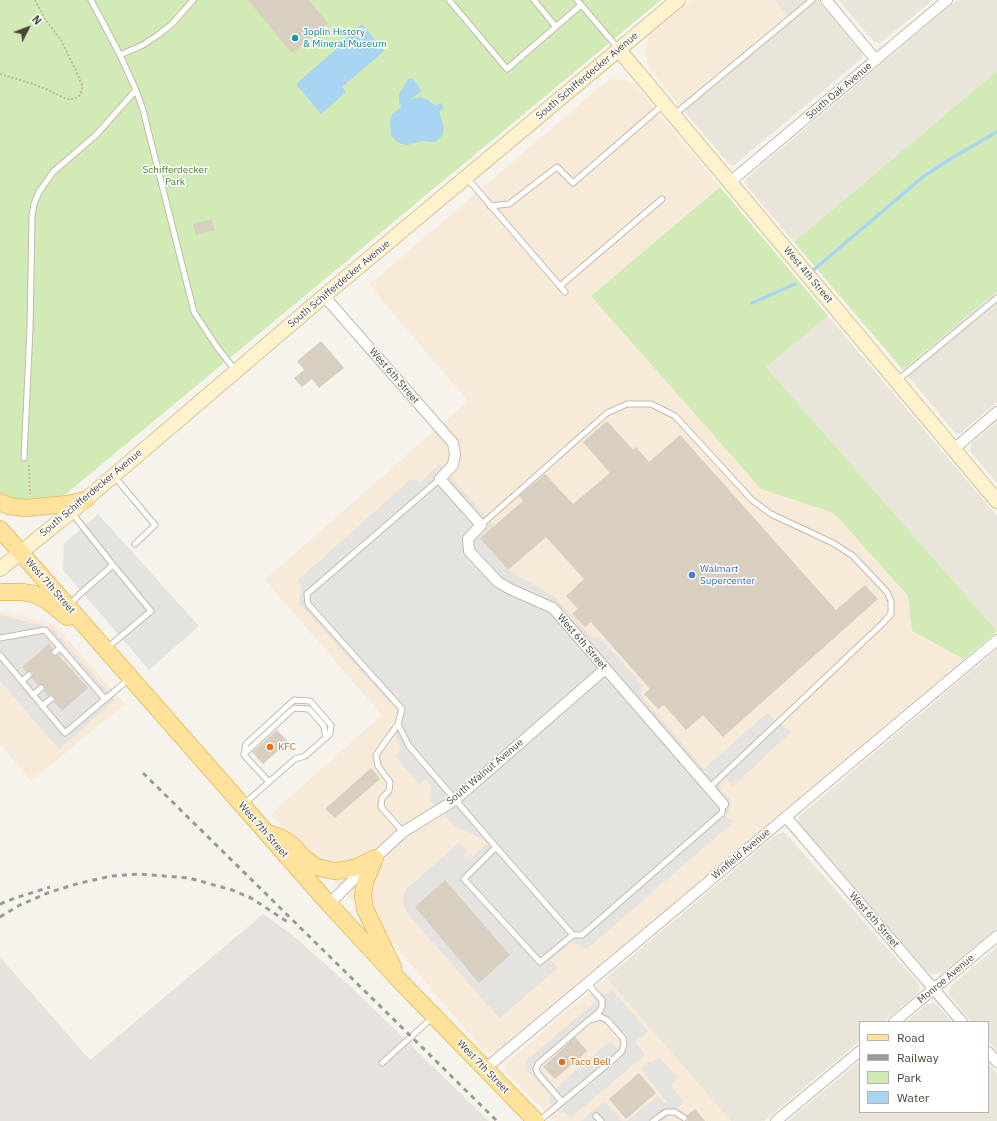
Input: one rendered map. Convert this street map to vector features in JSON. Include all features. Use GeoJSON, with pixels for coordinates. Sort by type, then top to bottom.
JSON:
{"type":"FeatureCollection","features":[{"type":"Feature","properties":{"kind":"main road","name":"South Schifferdecker Avenue"},"geometry":{"type":"LineString","coordinates":[[0,569],[71,512],[236,370],[678,0]]}},
{"type":"Feature","properties":{"kind":"main road","name":"West 4th Street"},"geometry":{"type":"LineString","coordinates":[[619,50],[997,501]]}},
{"type":"Feature","properties":{"kind":"main road"},"geometry":{"type":"LineString","coordinates":[[0,502],[8,506],[26,508],[85,500]]}},
{"type":"Feature","properties":{"kind":"main road","name":"West 7th Street"},"geometry":{"type":"LineString","coordinates":[[0,529],[329,904],[400,981],[485,1069],[538,1121]]}},
{"type":"Feature","properties":{"kind":"main road"},"geometry":{"type":"LineString","coordinates":[[0,592],[22,592],[34,594],[46,600],[70,619],[83,624]]}},
{"type":"Feature","properties":{"kind":"main road"},"geometry":{"type":"LineString","coordinates":[[264,831],[280,837],[291,844],[316,868],[334,871],[345,870],[357,867],[374,858]]}},
{"type":"Feature","properties":{"kind":"main road"},"geometry":{"type":"LineString","coordinates":[[374,858],[365,882],[363,895],[365,909],[400,981]]}},
{"type":"Feature","properties":{"kind":"street"},"geometry":{"type":"LineString","coordinates":[[826,0],[876,60]]}},
{"type":"Feature","properties":{"kind":"street","name":"South Oak Avenue"},"geometry":{"type":"LineString","coordinates":[[730,182],[947,0]]}},
{"type":"Feature","properties":{"kind":"street","name":"West 6th Street"},"geometry":{"type":"LineString","coordinates":[[324,296],[453,442],[455,454],[453,465],[440,479]]}},
{"type":"Feature","properties":{"kind":"street"},"geometry":{"type":"LineString","coordinates":[[954,449],[997,412]]}},
{"type":"Feature","properties":{"kind":"street"},"geometry":{"type":"LineString","coordinates":[[440,479],[481,525]]}},
{"type":"Feature","properties":{"kind":"street","name":"West 6th Street"},"geometry":{"type":"LineString","coordinates":[[481,525],[468,539],[469,550],[498,582],[553,608],[723,804]]}},
{"type":"Feature","properties":{"kind":"street","name":"Winfield Avenue"},"geometry":{"type":"LineString","coordinates":[[485,1069],[997,640]]}},
{"type":"Feature","properties":{"kind":"street","name":"South Walnut Avenue"},"geometry":{"type":"LineString","coordinates":[[329,904],[374,858],[403,832],[455,800],[605,669]]}},
{"type":"Feature","properties":{"kind":"street","name":"West 6th Street"},"geometry":{"type":"LineString","coordinates":[[786,817],[961,1021]]}},
{"type":"Feature","properties":{"kind":"street","name":"Monroe Avenue"},"geometry":{"type":"LineString","coordinates":[[895,1021],[997,936]]}},
{"type":"Feature","properties":{"kind":"street"},"geometry":{"type":"LineString","coordinates":[[776,1121],[859,1052]]}},
{"type":"Feature","properties":{"kind":"street"},"geometry":{"type":"LineString","coordinates":[[989,1053],[997,1062]]}},
{"type":"Feature","properties":{"kind":"lane"},"geometry":{"type":"LineString","coordinates":[[91,0],[120,55],[136,90],[143,110],[194,312],[217,347],[236,370]]}},
{"type":"Feature","properties":{"kind":"lane"},"geometry":{"type":"LineString","coordinates":[[120,55],[143,45],[158,36],[172,24],[193,0]]}},
{"type":"Feature","properties":{"kind":"lane"},"geometry":{"type":"LineString","coordinates":[[449,0],[507,69],[581,5]]}},
{"type":"Feature","properties":{"kind":"lane"},"geometry":{"type":"LineString","coordinates":[[534,0],[556,27]]}},
{"type":"Feature","properties":{"kind":"lane"},"geometry":{"type":"LineString","coordinates":[[577,0],[619,50]]}},
{"type":"Feature","properties":{"kind":"lane"},"geometry":{"type":"LineString","coordinates":[[490,206],[509,204],[557,166],[573,183],[812,0]]}},
{"type":"Feature","properties":{"kind":"lane"},"geometry":{"type":"LineString","coordinates":[[24,458],[30,328],[32,216],[34,204],[39,192],[53,172],[96,135],[136,90]]}},
{"type":"Feature","properties":{"kind":"lane"},"geometry":{"type":"LineString","coordinates":[[466,177],[565,292]]}},
{"type":"Feature","properties":{"kind":"lane"},"geometry":{"type":"LineString","coordinates":[[560,286],[662,199]]}},
{"type":"Feature","properties":{"kind":"lane"},"geometry":{"type":"LineString","coordinates":[[896,381],[997,298]]}},
{"type":"Feature","properties":{"kind":"lane"},"geometry":{"type":"LineString","coordinates":[[481,525],[607,413],[627,404],[651,404],[675,416],[752,500],[771,514],[833,543],[853,556],[887,592],[891,601],[891,614],[883,623],[709,788]]}},
{"type":"Feature","properties":{"kind":"lane"},"geometry":{"type":"LineString","coordinates":[[114,475],[155,525],[135,544]]}},
{"type":"Feature","properties":{"kind":"lane"},"geometry":{"type":"LineString","coordinates":[[403,832],[381,807],[382,798],[389,791],[390,782],[378,766],[376,755],[398,724],[402,709],[308,604],[307,594],[440,479]]}},
{"type":"Feature","properties":{"kind":"lane"},"geometry":{"type":"LineString","coordinates":[[71,512],[150,611],[105,649]]}},
{"type":"Feature","properties":{"kind":"lane"},"geometry":{"type":"LineString","coordinates":[[68,607],[80,594],[113,565]]}},
{"type":"Feature","properties":{"kind":"lane"},"geometry":{"type":"LineString","coordinates":[[0,638],[45,630],[80,675],[105,699]]}},
{"type":"Feature","properties":{"kind":"lane"},"geometry":{"type":"LineString","coordinates":[[55,652],[60,648]]}},
{"type":"Feature","properties":{"kind":"lane"},"geometry":{"type":"LineString","coordinates":[[0,655],[65,733],[130,678]]}},
{"type":"Feature","properties":{"kind":"lane"},"geometry":{"type":"LineString","coordinates":[[22,682],[29,675]]}},
{"type":"Feature","properties":{"kind":"lane"},"geometry":{"type":"LineString","coordinates":[[33,695],[41,688]]}},
{"type":"Feature","properties":{"kind":"lane"},"geometry":{"type":"LineString","coordinates":[[42,706],[51,699]]}},
{"type":"Feature","properties":{"kind":"lane"},"geometry":{"type":"LineString","coordinates":[[242,806],[296,759],[305,756],[326,738],[330,734],[330,725],[310,701],[294,700],[246,744],[244,755]]}},
{"type":"Feature","properties":{"kind":"lane"},"geometry":{"type":"LineString","coordinates":[[244,755],[294,708],[309,709],[324,726],[326,738]]}},
{"type":"Feature","properties":{"kind":"lane"},"geometry":{"type":"LineString","coordinates":[[398,724],[409,746],[573,935]]}},
{"type":"Feature","properties":{"kind":"lane"},"geometry":{"type":"LineString","coordinates":[[244,755],[269,782]]}},
{"type":"Feature","properties":{"kind":"lane"},"geometry":{"type":"LineString","coordinates":[[496,847],[464,879],[540,962],[573,935],[582,935],[722,813],[723,804]]}},
{"type":"Feature","properties":{"kind":"lane"},"geometry":{"type":"LineString","coordinates":[[562,1102],[538,1074],[536,1069],[538,1064],[599,1012],[602,1006],[602,1000],[587,983]]}},
{"type":"Feature","properties":{"kind":"lane"},"geometry":{"type":"LineString","coordinates":[[382,1063],[434,1016]]}},
{"type":"Feature","properties":{"kind":"lane"},"geometry":{"type":"LineString","coordinates":[[538,1121],[622,1051],[624,1044],[623,1038],[613,1025],[601,1017],[589,1020]]}},
{"type":"Feature","properties":{"kind":"lane"},"geometry":{"type":"LineString","coordinates":[[654,1121],[666,1112],[675,1112],[684,1118]]}},
{"type":"Feature","properties":{"kind":"lane"},"geometry":{"type":"LineString","coordinates":[[596,1116],[601,1121]]}},
{"type":"Feature","properties":{"kind":"path"},"geometry":{"type":"LineString","coordinates":[[0,74],[46,88],[66,99],[74,100],[80,95],[82,84],[76,71],[61,40],[45,19],[35,0]]}},
{"type":"Feature","properties":{"kind":"path"},"geometry":{"type":"LineString","coordinates":[[24,458],[29,462],[29,498]]}},
{"type":"Feature","properties":{"kind":"shaded area"},"geometry":{"type":"Polygon","coordinates":[[[691,0],[774,0],[787,15],[679,105],[648,67],[645,52],[648,38],[651,34],[691,0]]]}},
{"type":"Feature","properties":{"kind":"shaded area"},"geometry":{"type":"Polygon","coordinates":[[[774,0],[818,0],[860,50],[863,56],[733,166],[729,164],[679,105],[787,16],[774,0]]]}},
{"type":"Feature","properties":{"kind":"shaded area"},"geometry":{"type":"Polygon","coordinates":[[[839,0],[933,0],[879,43],[873,41],[839,0]]]}},
{"type":"Feature","properties":{"kind":"shaded area"},"geometry":{"type":"Polygon","coordinates":[[[957,0],[997,0],[997,71],[794,242],[746,185],[745,182],[749,176],[957,0]]]}},
{"type":"Feature","properties":{"kind":"shaded area"},"geometry":{"type":"Polygon","coordinates":[[[614,79],[630,81],[636,86],[720,187],[592,296],[761,489],[834,513],[908,596],[912,631],[964,659],[496,1052],[487,1052],[482,1049],[387,936],[306,853],[271,814],[382,715],[265,580],[468,401],[369,285],[607,81],[614,79]]]}},
{"type":"Feature","properties":{"kind":"shaded area"},"geometry":{"type":"Polygon","coordinates":[[[997,291],[997,402],[961,433],[956,434],[903,370],[997,291]]]}},
{"type":"Feature","properties":{"kind":"shaded area"},"geometry":{"type":"Polygon","coordinates":[[[828,316],[997,516],[997,631],[766,367],[828,316]]]}},
{"type":"Feature","properties":{"kind":"shaded area"},"geometry":{"type":"Polygon","coordinates":[[[997,422],[997,483],[971,452],[970,448],[972,443],[997,422]]]}},
{"type":"Feature","properties":{"kind":"shaded area"},"geometry":{"type":"Polygon","coordinates":[[[439,464],[494,526],[480,538],[508,570],[555,597],[592,638],[599,637],[643,686],[640,694],[704,769],[767,713],[791,732],[733,786],[726,778],[720,783],[721,790],[730,799],[731,805],[725,816],[734,821],[587,949],[577,944],[569,943],[551,960],[558,968],[499,1018],[408,914],[404,907],[403,897],[406,889],[459,843],[468,851],[463,856],[470,858],[485,846],[485,841],[453,825],[430,799],[431,785],[425,779],[419,784],[395,756],[401,750],[394,729],[400,720],[397,711],[299,603],[302,585],[297,581],[411,479],[421,482],[439,464]]]}},
{"type":"Feature","properties":{"kind":"shaded area"},"geometry":{"type":"Polygon","coordinates":[[[98,514],[199,626],[149,670],[63,570],[64,544],[98,514]]]}},
{"type":"Feature","properties":{"kind":"shaded area"},"geometry":{"type":"Polygon","coordinates":[[[0,611],[54,624],[125,704],[31,781],[0,744],[0,611]]]}},
{"type":"Feature","properties":{"kind":"shaded area"},"geometry":{"type":"Polygon","coordinates":[[[0,615],[52,628],[115,700],[59,749],[0,681],[0,615]]]}},
{"type":"Feature","properties":{"kind":"shaded area"},"geometry":{"type":"Polygon","coordinates":[[[997,649],[997,928],[942,973],[933,974],[929,973],[798,822],[799,816],[997,649]]]}},
{"type":"Feature","properties":{"kind":"shaded area"},"geometry":{"type":"Polygon","coordinates":[[[784,832],[788,836],[917,982],[920,989],[917,994],[884,1021],[859,1021],[859,1042],[764,1121],[731,1121],[606,978],[777,834],[784,832]]]}},
{"type":"Feature","properties":{"kind":"shaded area"},"geometry":{"type":"Polygon","coordinates":[[[263,914],[291,934],[348,984],[489,1121],[0,1121],[0,957],[90,1060],[263,914]]]}},
{"type":"Feature","properties":{"kind":"shaded area"},"geometry":{"type":"Polygon","coordinates":[[[997,947],[997,1051],[989,1041],[989,1021],[971,1021],[950,996],[949,992],[952,985],[997,947]]]}},
{"type":"Feature","properties":{"kind":"shaded area"},"geometry":{"type":"Polygon","coordinates":[[[606,978],[731,1121],[555,1121],[506,1072],[505,1066],[508,1062],[606,978]]]}},
{"type":"Feature","properties":{"kind":"shaded area"},"geometry":{"type":"Polygon","coordinates":[[[612,990],[648,1031],[635,1042],[645,1055],[570,1118],[565,1112],[560,1113],[549,1102],[550,1094],[529,1073],[525,1064],[528,1059],[594,1003],[594,999],[602,993],[607,994],[612,990]],[[595,1020],[590,1023],[541,1066],[540,1069],[556,1088],[610,1041],[617,1048],[619,1046],[619,1039],[617,1035],[606,1023],[601,1020],[595,1020]]]}},
{"type":"Feature","properties":{"kind":"shaded area"},"geometry":{"type":"Polygon","coordinates":[[[933,1003],[938,1006],[951,1021],[907,1021],[927,1004],[933,1003]]]}},
{"type":"Feature","properties":{"kind":"shaded area"},"geometry":{"type":"Polygon","coordinates":[[[659,1057],[678,1078],[672,1083],[672,1087],[684,1102],[662,1121],[627,1121],[658,1096],[664,1103],[667,1102],[641,1069],[650,1061],[651,1063],[659,1057]]]}},
{"type":"Feature","properties":{"kind":"shaded area"},"geometry":{"type":"Polygon","coordinates":[[[859,1062],[859,1113],[989,1113],[989,1064],[997,1074],[997,1121],[788,1121],[859,1062]]]}},
{"type":"Feature","properties":{"kind":"shaded area"},"geometry":{"type":"Polygon","coordinates":[[[605,1101],[622,1121],[581,1121],[605,1101]]]}},
{"type":"Feature","properties":{"kind":"green space","name":"Schifferdecker Park"},"geometry":{"type":"Polygon","coordinates":[[[0,0],[661,0],[66,494],[56,498],[28,502],[0,498],[0,0]]]}},
{"type":"Feature","properties":{"kind":"green space"},"geometry":{"type":"Polygon","coordinates":[[[997,71],[997,291],[903,370],[794,242],[997,71]]]}},
{"type":"Feature","properties":{"kind":"green space"},"geometry":{"type":"Polygon","coordinates":[[[720,187],[828,316],[766,367],[997,631],[964,659],[912,631],[908,596],[834,513],[761,489],[591,296],[720,187]]]}},
{"type":"Feature","properties":{"kind":"water"},"geometry":{"type":"Polygon","coordinates":[[[362,24],[384,51],[342,87],[346,92],[321,114],[296,84],[340,46],[339,44],[362,24]]]}},
{"type":"Feature","properties":{"kind":"water"},"geometry":{"type":"Polygon","coordinates":[[[409,78],[413,79],[419,86],[421,92],[410,99],[421,97],[428,100],[435,106],[441,103],[444,109],[439,111],[444,128],[443,134],[437,141],[423,141],[407,145],[397,142],[391,135],[390,121],[392,115],[401,107],[399,94],[409,78]]]}},
{"type":"Feature","properties":{"kind":"building","name":"Joplin History & Mineral Museum"},"geometry":{"type":"Polygon","coordinates":[[[248,0],[309,0],[328,23],[292,53],[248,0]]]}},
{"type":"Feature","properties":{"kind":"building"},"geometry":{"type":"Polygon","coordinates":[[[212,219],[215,230],[196,235],[193,224],[212,219]]]}},
{"type":"Feature","properties":{"kind":"building"},"geometry":{"type":"Polygon","coordinates":[[[321,341],[344,368],[319,388],[312,379],[302,387],[294,378],[304,370],[297,361],[321,341]]]}},
{"type":"Feature","properties":{"kind":"building","name":"Walmart Supercenter"},"geometry":{"type":"Polygon","coordinates":[[[607,421],[633,450],[636,447],[649,462],[680,435],[836,610],[865,585],[878,599],[723,737],[703,715],[686,730],[664,705],[658,709],[644,694],[650,689],[591,622],[585,627],[572,614],[578,609],[566,596],[584,579],[546,537],[508,570],[480,538],[523,501],[519,496],[545,474],[573,504],[610,473],[583,442],[607,421]]]}},
{"type":"Feature","properties":{"kind":"building"},"geometry":{"type":"Polygon","coordinates":[[[49,644],[53,649],[51,652],[52,655],[58,655],[88,688],[62,711],[54,702],[54,696],[48,696],[44,691],[44,685],[38,685],[32,678],[32,672],[27,672],[22,667],[49,644]]]}},
{"type":"Feature","properties":{"kind":"building","name":"KFC"},"geometry":{"type":"Polygon","coordinates":[[[277,730],[288,742],[263,764],[252,752],[277,730]]]}},
{"type":"Feature","properties":{"kind":"building"},"geometry":{"type":"Polygon","coordinates":[[[371,768],[380,779],[335,818],[325,809],[371,768]]]}},
{"type":"Feature","properties":{"kind":"building"},"geometry":{"type":"Polygon","coordinates":[[[445,880],[510,955],[479,983],[415,907],[445,880]]]}},
{"type":"Feature","properties":{"kind":"building","name":"Taco Bell"},"geometry":{"type":"Polygon","coordinates":[[[575,1037],[587,1051],[555,1079],[543,1067],[575,1037]]]}},
{"type":"Feature","properties":{"kind":"building"},"geometry":{"type":"Polygon","coordinates":[[[639,1073],[656,1093],[626,1119],[609,1099],[639,1073]]]}},
{"type":"Feature","properties":{"kind":"building"},"geometry":{"type":"Polygon","coordinates":[[[695,1109],[705,1121],[687,1121],[687,1115],[695,1109]]]}},
{"type":"Feature","properties":{"kind":"waterway"},"geometry":{"type":"LineString","coordinates":[[810,273],[924,176],[997,132]]}},
{"type":"Feature","properties":{"kind":"waterway"},"geometry":{"type":"LineString","coordinates":[[752,303],[795,284]]}},
{"type":"Feature","properties":{"kind":"railway"},"geometry":{"type":"LineString","coordinates":[[143,773],[497,1121]]}},
{"type":"Feature","properties":{"kind":"railway"},"geometry":{"type":"LineString","coordinates":[[0,917],[18,906],[50,892],[80,883],[112,876],[139,874],[189,878],[232,890],[251,898],[289,923]]}},
{"type":"Feature","properties":{"kind":"railway"},"geometry":{"type":"LineString","coordinates":[[0,904],[50,887]]}},
{"type":"Feature","properties":{"kind":"place","name":"Joplin History & Mineral Museum"},"geometry":{"type":"Point","coordinates":[295,38]}},
{"type":"Feature","properties":{"kind":"place","name":"Walmart Supercenter"},"geometry":{"type":"Point","coordinates":[692,575]}},
{"type":"Feature","properties":{"kind":"place","name":"KFC"},"geometry":{"type":"Point","coordinates":[270,747]}},
{"type":"Feature","properties":{"kind":"place","name":"Taco Bell"},"geometry":{"type":"Point","coordinates":[562,1062]}}]}
